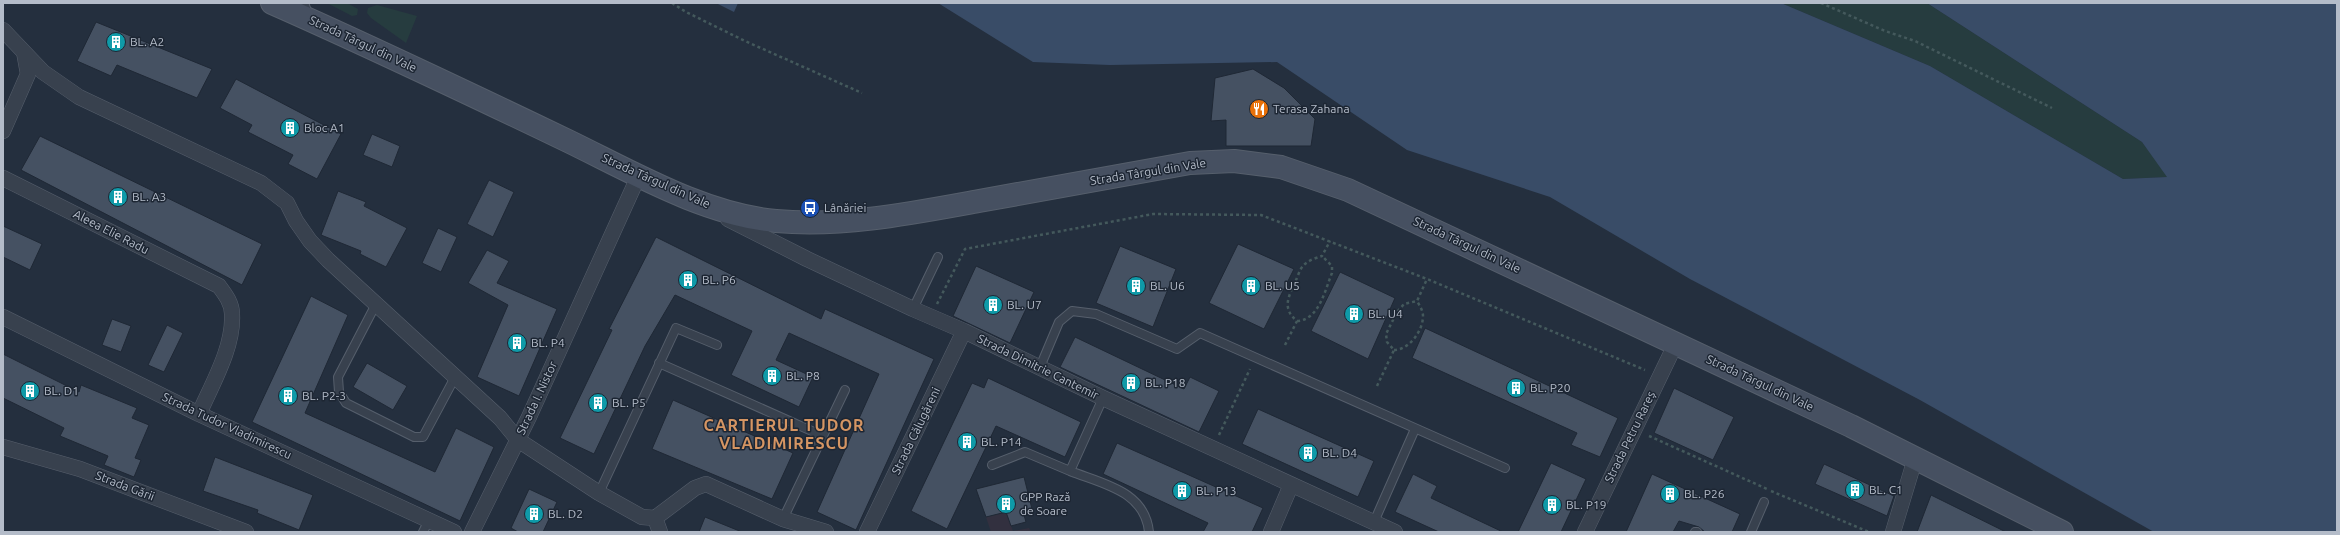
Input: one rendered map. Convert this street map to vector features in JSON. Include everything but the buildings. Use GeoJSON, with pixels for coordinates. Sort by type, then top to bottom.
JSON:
{"type":"FeatureCollection","features":[{"type":"Feature","properties":{"kind":"street","name":"Strada Târgul din Vale"},"geometry":{"type":"LineString","coordinates":[[272,3],[308,12],[684,196],[739,215],[774,221],[808,223],[858,220],[908,213],[1190,163],[1234,161],[1281,167],[1348,190],[1676,343],[2062,532]]}},
{"type":"Feature","properties":{"kind":"street"},"geometry":{"type":"LineString","coordinates":[[3,30],[43,72],[79,97],[261,183],[275,192],[287,204],[296,221],[310,241],[454,378],[500,418],[518,440],[600,493],[658,525],[695,488],[706,484],[783,519],[826,532]]}},
{"type":"Feature","properties":{"kind":"street"},"geometry":{"type":"LineString","coordinates":[[3,131],[28,74],[24,51]]}},
{"type":"Feature","properties":{"kind":"street","name":"Strada I. Nistor"},"geometry":{"type":"LineString","coordinates":[[472,532],[518,440],[639,175]]}},
{"type":"Feature","properties":{"kind":"street","name":"Aleea Elie Radu"},"geometry":{"type":"LineString","coordinates":[[3,178],[219,286],[228,298],[232,313],[226,355],[199,414]]}},
{"type":"Feature","properties":{"kind":"street","name":"Strada Dimitrie Cantemir"},"geometry":{"type":"LineString","coordinates":[[684,196],[807,259],[913,309],[964,331],[1103,398],[1395,532]]}},
{"type":"Feature","properties":{"kind":"street","name":"Strada Tudor Vladimirescu"},"geometry":{"type":"LineString","coordinates":[[3,317],[426,526],[454,532]]}},
{"type":"Feature","properties":{"kind":"street","name":"Strada Călugăreni"},"geometry":{"type":"LineString","coordinates":[[867,532],[964,331]]}},
{"type":"Feature","properties":{"kind":"street","name":"Strada Petru Rareș"},"geometry":{"type":"LineString","coordinates":[[1585,532],[1676,343]]}},
{"type":"Feature","properties":{"kind":"street","name":"Strada Gării"},"geometry":{"type":"LineString","coordinates":[[3,447],[80,468],[246,532]]}},
{"type":"Feature","properties":{"kind":"street"},"geometry":{"type":"LineString","coordinates":[[1893,532],[1915,459]]}},
{"type":"Feature","properties":{"kind":"street"},"geometry":{"type":"LineString","coordinates":[[1272,532],[1291,485]]}},
{"type":"Feature","properties":{"kind":"street"},"geometry":{"type":"LineString","coordinates":[[2021,512],[2034,532]]}},
{"type":"Feature","properties":{"kind":"lane"},"geometry":{"type":"LineString","coordinates":[[913,309],[938,257]]}},
{"type":"Feature","properties":{"kind":"lane"},"geometry":{"type":"LineString","coordinates":[[376,304],[338,377],[339,392],[346,403],[414,437],[423,436],[454,378]]}},
{"type":"Feature","properties":{"kind":"lane"},"geometry":{"type":"LineString","coordinates":[[1040,367],[1059,322],[1072,311],[1096,314],[1177,350],[1200,333],[1505,468]]}},
{"type":"Feature","properties":{"kind":"lane"},"geometry":{"type":"LineString","coordinates":[[600,493],[676,328],[717,345]]}},
{"type":"Feature","properties":{"kind":"lane"},"geometry":{"type":"LineString","coordinates":[[659,363],[823,436]]}},
{"type":"Feature","properties":{"kind":"lane"},"geometry":{"type":"LineString","coordinates":[[783,519],[845,390]]}},
{"type":"Feature","properties":{"kind":"lane"},"geometry":{"type":"LineString","coordinates":[[1070,472],[1103,398]]}},
{"type":"Feature","properties":{"kind":"lane"},"geometry":{"type":"LineString","coordinates":[[1374,522],[1415,429]]}},
{"type":"Feature","properties":{"kind":"lane"},"geometry":{"type":"LineString","coordinates":[[992,465],[1025,452],[1070,472],[1130,495],[1148,522],[1149,532]]}},
{"type":"Feature","properties":{"kind":"lane"},"geometry":{"type":"LineString","coordinates":[[1751,532],[1764,502]]}},
{"type":"Feature","properties":{"kind":"path"},"geometry":{"type":"LineString","coordinates":[[672,3],[686,12],[745,41],[862,93]]}},
{"type":"Feature","properties":{"kind":"path"},"geometry":{"type":"LineString","coordinates":[[1820,3],[1885,31],[1915,41],[2052,108]]}},
{"type":"Feature","properties":{"kind":"path"},"geometry":{"type":"LineString","coordinates":[[931,317],[965,249],[1153,214],[1262,215],[1426,279],[1660,376]]}},
{"type":"Feature","properties":{"kind":"path"},"geometry":{"type":"LineString","coordinates":[[1322,256],[1332,266],[1332,273],[1312,316],[1305,321],[1297,321],[1290,315],[1287,304],[1291,292],[1303,266],[1312,259],[1322,256],[1330,241]]}},
{"type":"Feature","properties":{"kind":"path"},"geometry":{"type":"LineString","coordinates":[[1417,302],[1426,279]]}},
{"type":"Feature","properties":{"kind":"path"},"geometry":{"type":"LineString","coordinates":[[1417,302],[1422,309],[1423,318],[1411,343],[1402,350],[1394,350],[1387,342],[1386,334],[1397,312],[1404,304],[1417,302]]}},
{"type":"Feature","properties":{"kind":"path"},"geometry":{"type":"LineString","coordinates":[[1285,345],[1297,321]]}},
{"type":"Feature","properties":{"kind":"path"},"geometry":{"type":"LineString","coordinates":[[1377,386],[1394,350]]}},
{"type":"Feature","properties":{"kind":"path"},"geometry":{"type":"LineString","coordinates":[[1212,448],[1255,358]]}},
{"type":"Feature","properties":{"kind":"path"},"geometry":{"type":"LineString","coordinates":[[1634,430],[1869,532]]}},
{"type":"Feature","properties":{"kind":"shaded area"},"geometry":{"type":"Polygon","coordinates":[[[1006,512],[1013,531],[1029,528],[1031,532],[991,532],[986,517],[1006,512]]]}},
{"type":"Feature","properties":{"kind":"green space"},"geometry":{"type":"Polygon","coordinates":[[[327,3],[347,3],[358,9],[357,15],[352,16],[327,3]]]}},
{"type":"Feature","properties":{"kind":"green space"},"geometry":{"type":"Polygon","coordinates":[[[1781,3],[1927,3],[2142,142],[2168,177],[2123,179],[1930,66],[1781,3]]]}},
{"type":"Feature","properties":{"kind":"green space"},"geometry":{"type":"Polygon","coordinates":[[[377,5],[417,16],[406,43],[371,18],[367,13],[368,8],[377,5]]]}},
{"type":"Feature","properties":{"kind":"water"},"geometry":{"type":"Polygon","coordinates":[[[716,3],[738,3],[734,12],[716,3]]]}},
{"type":"Feature","properties":{"kind":"water"},"geometry":{"type":"Polygon","coordinates":[[[938,3],[1781,3],[1930,66],[2123,179],[2167,177],[2142,142],[1927,3],[2337,3],[2337,532],[2154,532],[1920,400],[1690,279],[1550,197],[1407,150],[1277,62],[1110,65],[1033,62],[938,3]]]}},
{"type":"Feature","properties":{"kind":"place","name":"BL. A2"},"geometry":{"type":"Point","coordinates":[116,42]}},
{"type":"Feature","properties":{"kind":"place","name":"Terasa Zahana"},"geometry":{"type":"Point","coordinates":[1259,109]}},
{"type":"Feature","properties":{"kind":"place","name":"Bloc A1"},"geometry":{"type":"Point","coordinates":[290,128]}},
{"type":"Feature","properties":{"kind":"place","name":"BL. A3"},"geometry":{"type":"Point","coordinates":[118,197]}},
{"type":"Feature","properties":{"kind":"place","name":"Lânăriei"},"geometry":{"type":"Point","coordinates":[810,208]}},
{"type":"Feature","properties":{"kind":"place","name":"BL. P6"},"geometry":{"type":"Point","coordinates":[688,280]}},
{"type":"Feature","properties":{"kind":"place","name":"BL. U6"},"geometry":{"type":"Point","coordinates":[1136,286]}},
{"type":"Feature","properties":{"kind":"place","name":"BL. U5"},"geometry":{"type":"Point","coordinates":[1251,286]}},
{"type":"Feature","properties":{"kind":"place","name":"BL. U7"},"geometry":{"type":"Point","coordinates":[993,305]}},
{"type":"Feature","properties":{"kind":"place","name":"BL. U4"},"geometry":{"type":"Point","coordinates":[1354,314]}},
{"type":"Feature","properties":{"kind":"place","name":"BL. P4"},"geometry":{"type":"Point","coordinates":[517,343]}},
{"type":"Feature","properties":{"kind":"place","name":"BL. P8"},"geometry":{"type":"Point","coordinates":[772,376]}},
{"type":"Feature","properties":{"kind":"place","name":"BL. P18"},"geometry":{"type":"Point","coordinates":[1131,383]}},
{"type":"Feature","properties":{"kind":"place","name":"BL. P20"},"geometry":{"type":"Point","coordinates":[1516,388]}},
{"type":"Feature","properties":{"kind":"place","name":"BL. D1"},"geometry":{"type":"Point","coordinates":[30,391]}},
{"type":"Feature","properties":{"kind":"place","name":"BL. P2-3"},"geometry":{"type":"Point","coordinates":[288,396]}},
{"type":"Feature","properties":{"kind":"place","name":"BL. P5"},"geometry":{"type":"Point","coordinates":[598,403]}},
{"type":"Feature","properties":{"kind":"place","name":"BL. P14"},"geometry":{"type":"Point","coordinates":[967,442]}},
{"type":"Feature","properties":{"kind":"place","name":"BL. D4"},"geometry":{"type":"Point","coordinates":[1308,453]}},
{"type":"Feature","properties":{"kind":"place","name":"BL. C1"},"geometry":{"type":"Point","coordinates":[1855,490]}},
{"type":"Feature","properties":{"kind":"place","name":"BL. P13"},"geometry":{"type":"Point","coordinates":[1182,491]}},
{"type":"Feature","properties":{"kind":"place","name":"BL. P26"},"geometry":{"type":"Point","coordinates":[1670,494]}},
{"type":"Feature","properties":{"kind":"place","name":"GPP Rază de Soare"},"geometry":{"type":"Point","coordinates":[1006,504]}},
{"type":"Feature","properties":{"kind":"place","name":"BL. P19"},"geometry":{"type":"Point","coordinates":[1552,505]}},
{"type":"Feature","properties":{"kind":"place","name":"BL. D2"},"geometry":{"type":"Point","coordinates":[534,514]}},
{"type":"Feature","properties":{"kind":"district","name":"CARTIERUL TUDOR VLADIMIRESCU"},"geometry":{"type":"Point","coordinates":[784,434]}}]}
